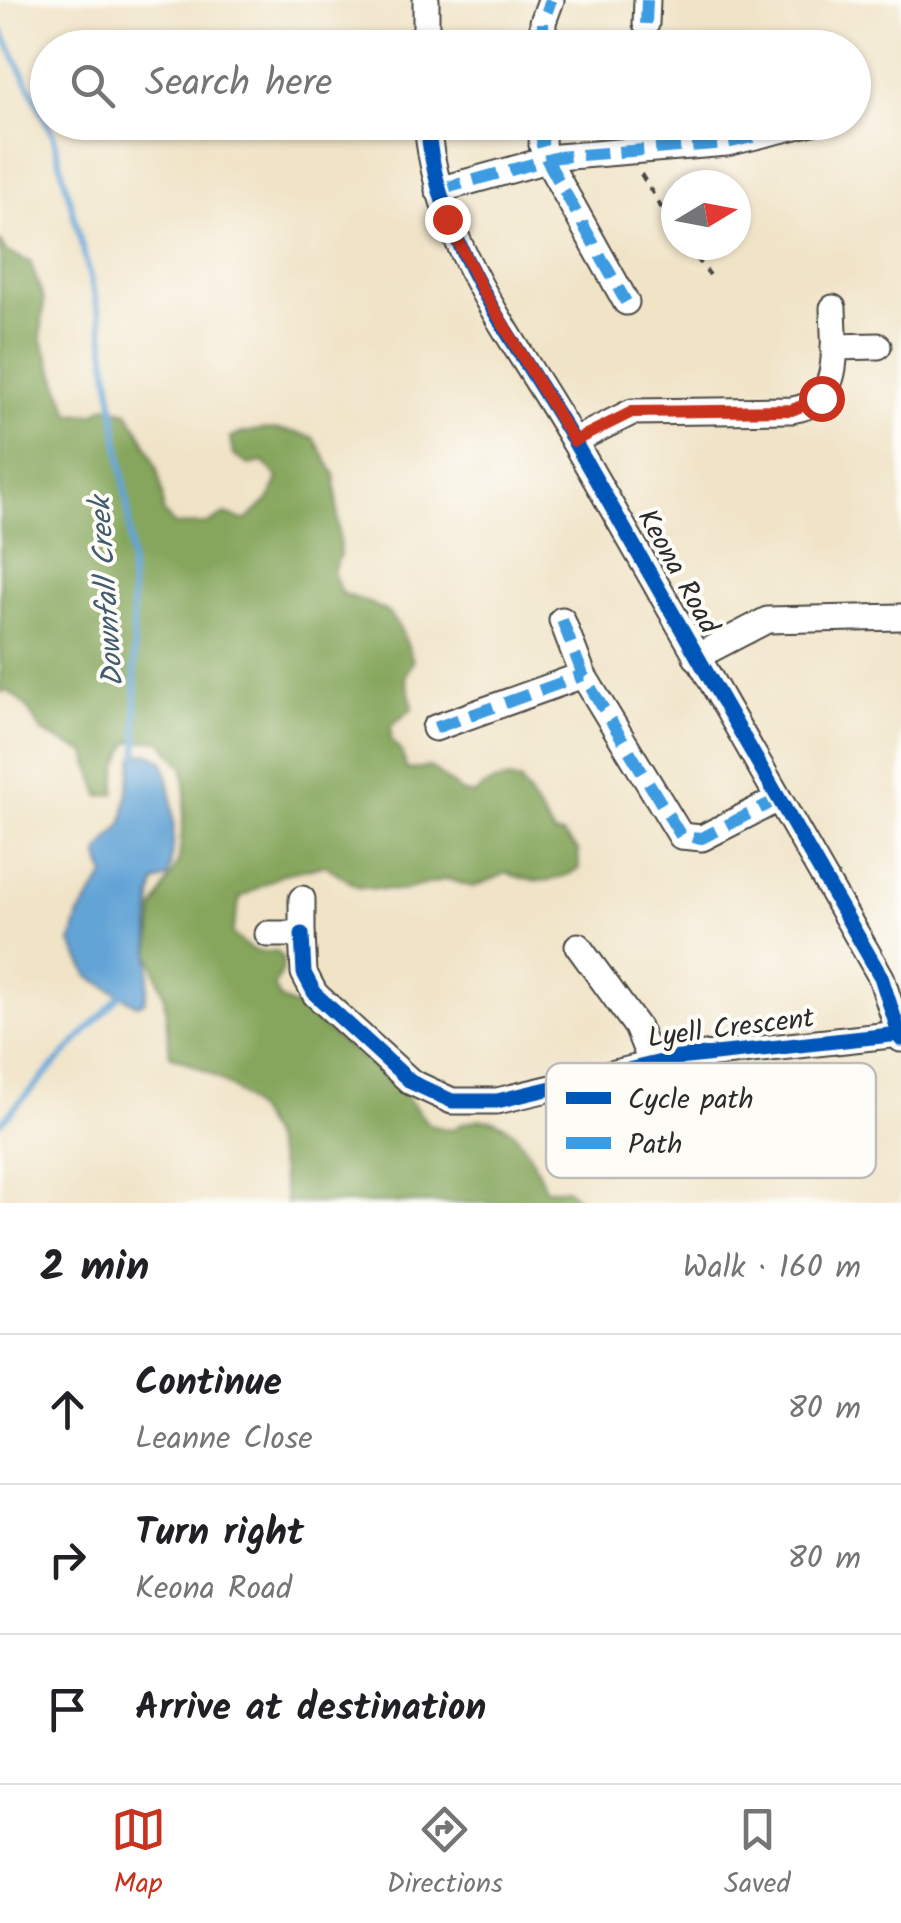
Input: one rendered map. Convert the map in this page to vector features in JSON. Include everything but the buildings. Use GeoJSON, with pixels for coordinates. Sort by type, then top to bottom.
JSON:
{"type":"FeatureCollection","features":[{"type":"Feature","properties":{"kind":"street"},"geometry":{"type":"LineString","coordinates":[[426,0],[426,30]]}},
{"type":"Feature","properties":{"kind":"street"},"geometry":{"type":"LineString","coordinates":[[543,30],[551,0]]}},
{"type":"Feature","properties":{"kind":"street","name":"Keona Road"},"geometry":{"type":"LineString","coordinates":[[430,140],[438,190],[460,251],[574,441],[881,977],[901,1037]]}},
{"type":"Feature","properties":{"kind":"street"},"geometry":{"type":"LineString","coordinates":[[542,140],[547,160],[626,302]]}},
{"type":"Feature","properties":{"kind":"street"},"geometry":{"type":"LineString","coordinates":[[438,190],[547,160],[635,150],[650,140]]}},
{"type":"Feature","properties":{"kind":"street"},"geometry":{"type":"LineString","coordinates":[[574,441],[632,412],[792,410],[812,406],[832,379],[833,308]]}},
{"type":"Feature","properties":{"kind":"street"},"geometry":{"type":"LineString","coordinates":[[834,346],[878,346]]}},
{"type":"Feature","properties":{"kind":"street"},"geometry":{"type":"LineString","coordinates":[[696,657],[767,620],[901,617]]}},
{"type":"Feature","properties":{"kind":"street"},"geometry":{"type":"LineString","coordinates":[[562,620],[583,675],[682,836],[702,838],[778,799]]}},
{"type":"Feature","properties":{"kind":"street"},"geometry":{"type":"LineString","coordinates":[[436,728],[583,675]]}},
{"type":"Feature","properties":{"kind":"street","name":"Lyell Crescent"},"geometry":{"type":"LineString","coordinates":[[302,899],[304,973],[315,994],[411,1082],[438,1096],[467,1103],[497,1101],[546,1089]]}},
{"type":"Feature","properties":{"kind":"street"},"geometry":{"type":"LineString","coordinates":[[268,934],[302,934]]}},
{"type":"Feature","properties":{"kind":"street"},"geometry":{"type":"LineString","coordinates":[[578,946],[643,1036],[652,1063]]}},
{"type":"Feature","properties":{"kind":"street","name":"Lyell Crescent"},"geometry":{"type":"LineString","coordinates":[[661,1063],[901,1037]]}},
{"type":"Feature","properties":{"kind":"path"},"geometry":{"type":"LineString","coordinates":[[635,150],[640,172],[661,207]]}},
{"type":"Feature","properties":{"kind":"path"},"geometry":{"type":"LineString","coordinates":[[698,260],[710,275]]}},
{"type":"Feature","properties":{"kind":"green space"},"geometry":{"type":"Polygon","coordinates":[[[0,240],[5,251],[30,262],[44,300],[41,338],[70,414],[95,413],[105,406],[128,412],[158,471],[163,512],[175,525],[207,524],[225,514],[246,521],[270,498],[278,478],[264,462],[249,465],[233,455],[230,437],[272,429],[314,438],[335,475],[340,554],[333,571],[341,593],[389,614],[413,661],[405,676],[413,708],[391,726],[391,740],[402,753],[407,770],[430,767],[461,792],[474,795],[495,782],[520,781],[554,834],[562,835],[578,850],[579,869],[561,878],[535,881],[507,873],[473,887],[447,879],[400,891],[358,887],[325,865],[283,874],[240,898],[232,933],[251,949],[276,951],[283,958],[282,972],[274,986],[281,1000],[298,1007],[403,1092],[429,1125],[451,1130],[470,1121],[486,1119],[500,1123],[523,1143],[545,1189],[566,1189],[584,1203],[286,1203],[275,1148],[254,1109],[220,1080],[170,1055],[164,996],[150,954],[154,909],[179,860],[186,792],[183,767],[160,740],[129,742],[118,766],[115,794],[100,796],[86,753],[42,732],[26,706],[8,691],[0,693],[0,240]]]}},
{"type":"Feature","properties":{"kind":"water"},"geometry":{"type":"Polygon","coordinates":[[[148,753],[163,761],[170,789],[173,835],[167,878],[155,883],[147,990],[144,1002],[137,1005],[89,976],[71,943],[79,915],[105,876],[98,853],[123,822],[134,756],[148,753]]]}},
{"type":"Feature","properties":{"kind":"waterway","name":"Downfall Creek"},"geometry":{"type":"LineString","coordinates":[[0,27],[30,88]]}},
{"type":"Feature","properties":{"kind":"waterway","name":"Downfall Creek"},"geometry":{"type":"LineString","coordinates":[[54,140],[101,320],[129,517],[138,760]]}},
{"type":"Feature","properties":{"kind":"waterway","name":"Downfall Creek"},"geometry":{"type":"LineString","coordinates":[[0,1123],[124,991]]}},
{"type":"Feature","properties":{"kind":"marked path"},"geometry":{"type":"LineString","coordinates":[[543,30],[551,0]]}},
{"type":"Feature","properties":{"kind":"marked path"},"geometry":{"type":"LineString","coordinates":[[646,24],[647,0]]}},
{"type":"Feature","properties":{"kind":"marked path"},"geometry":{"type":"LineString","coordinates":[[542,140],[547,160],[626,302]]}},
{"type":"Feature","properties":{"kind":"marked path"},"geometry":{"type":"LineString","coordinates":[[438,190],[558,157],[739,140]]}},
{"type":"Feature","properties":{"kind":"marked path"},"geometry":{"type":"LineString","coordinates":[[562,620],[583,675],[681,836],[702,838],[778,799]]}},
{"type":"Feature","properties":{"kind":"marked path"},"geometry":{"type":"LineString","coordinates":[[435,728],[583,675]]}},
{"type":"Feature","properties":{"kind":"cycle path"},"geometry":{"type":"LineString","coordinates":[[430,140],[446,210],[482,290],[575,443],[881,977],[901,1039]]}},
{"type":"Feature","properties":{"kind":"cycle path"},"geometry":{"type":"LineString","coordinates":[[302,934],[304,973],[315,994],[411,1082],[452,1101],[497,1101],[546,1089]]}},
{"type":"Feature","properties":{"kind":"cycle path"},"geometry":{"type":"LineString","coordinates":[[657,1063],[900,1034]]}},
{"type":"Feature","properties":{"kind":"route"},"geometry":{"type":"LineString","coordinates":[[447,219],[460,251],[574,441],[632,412],[792,410],[812,406],[821,398]]}}]}
